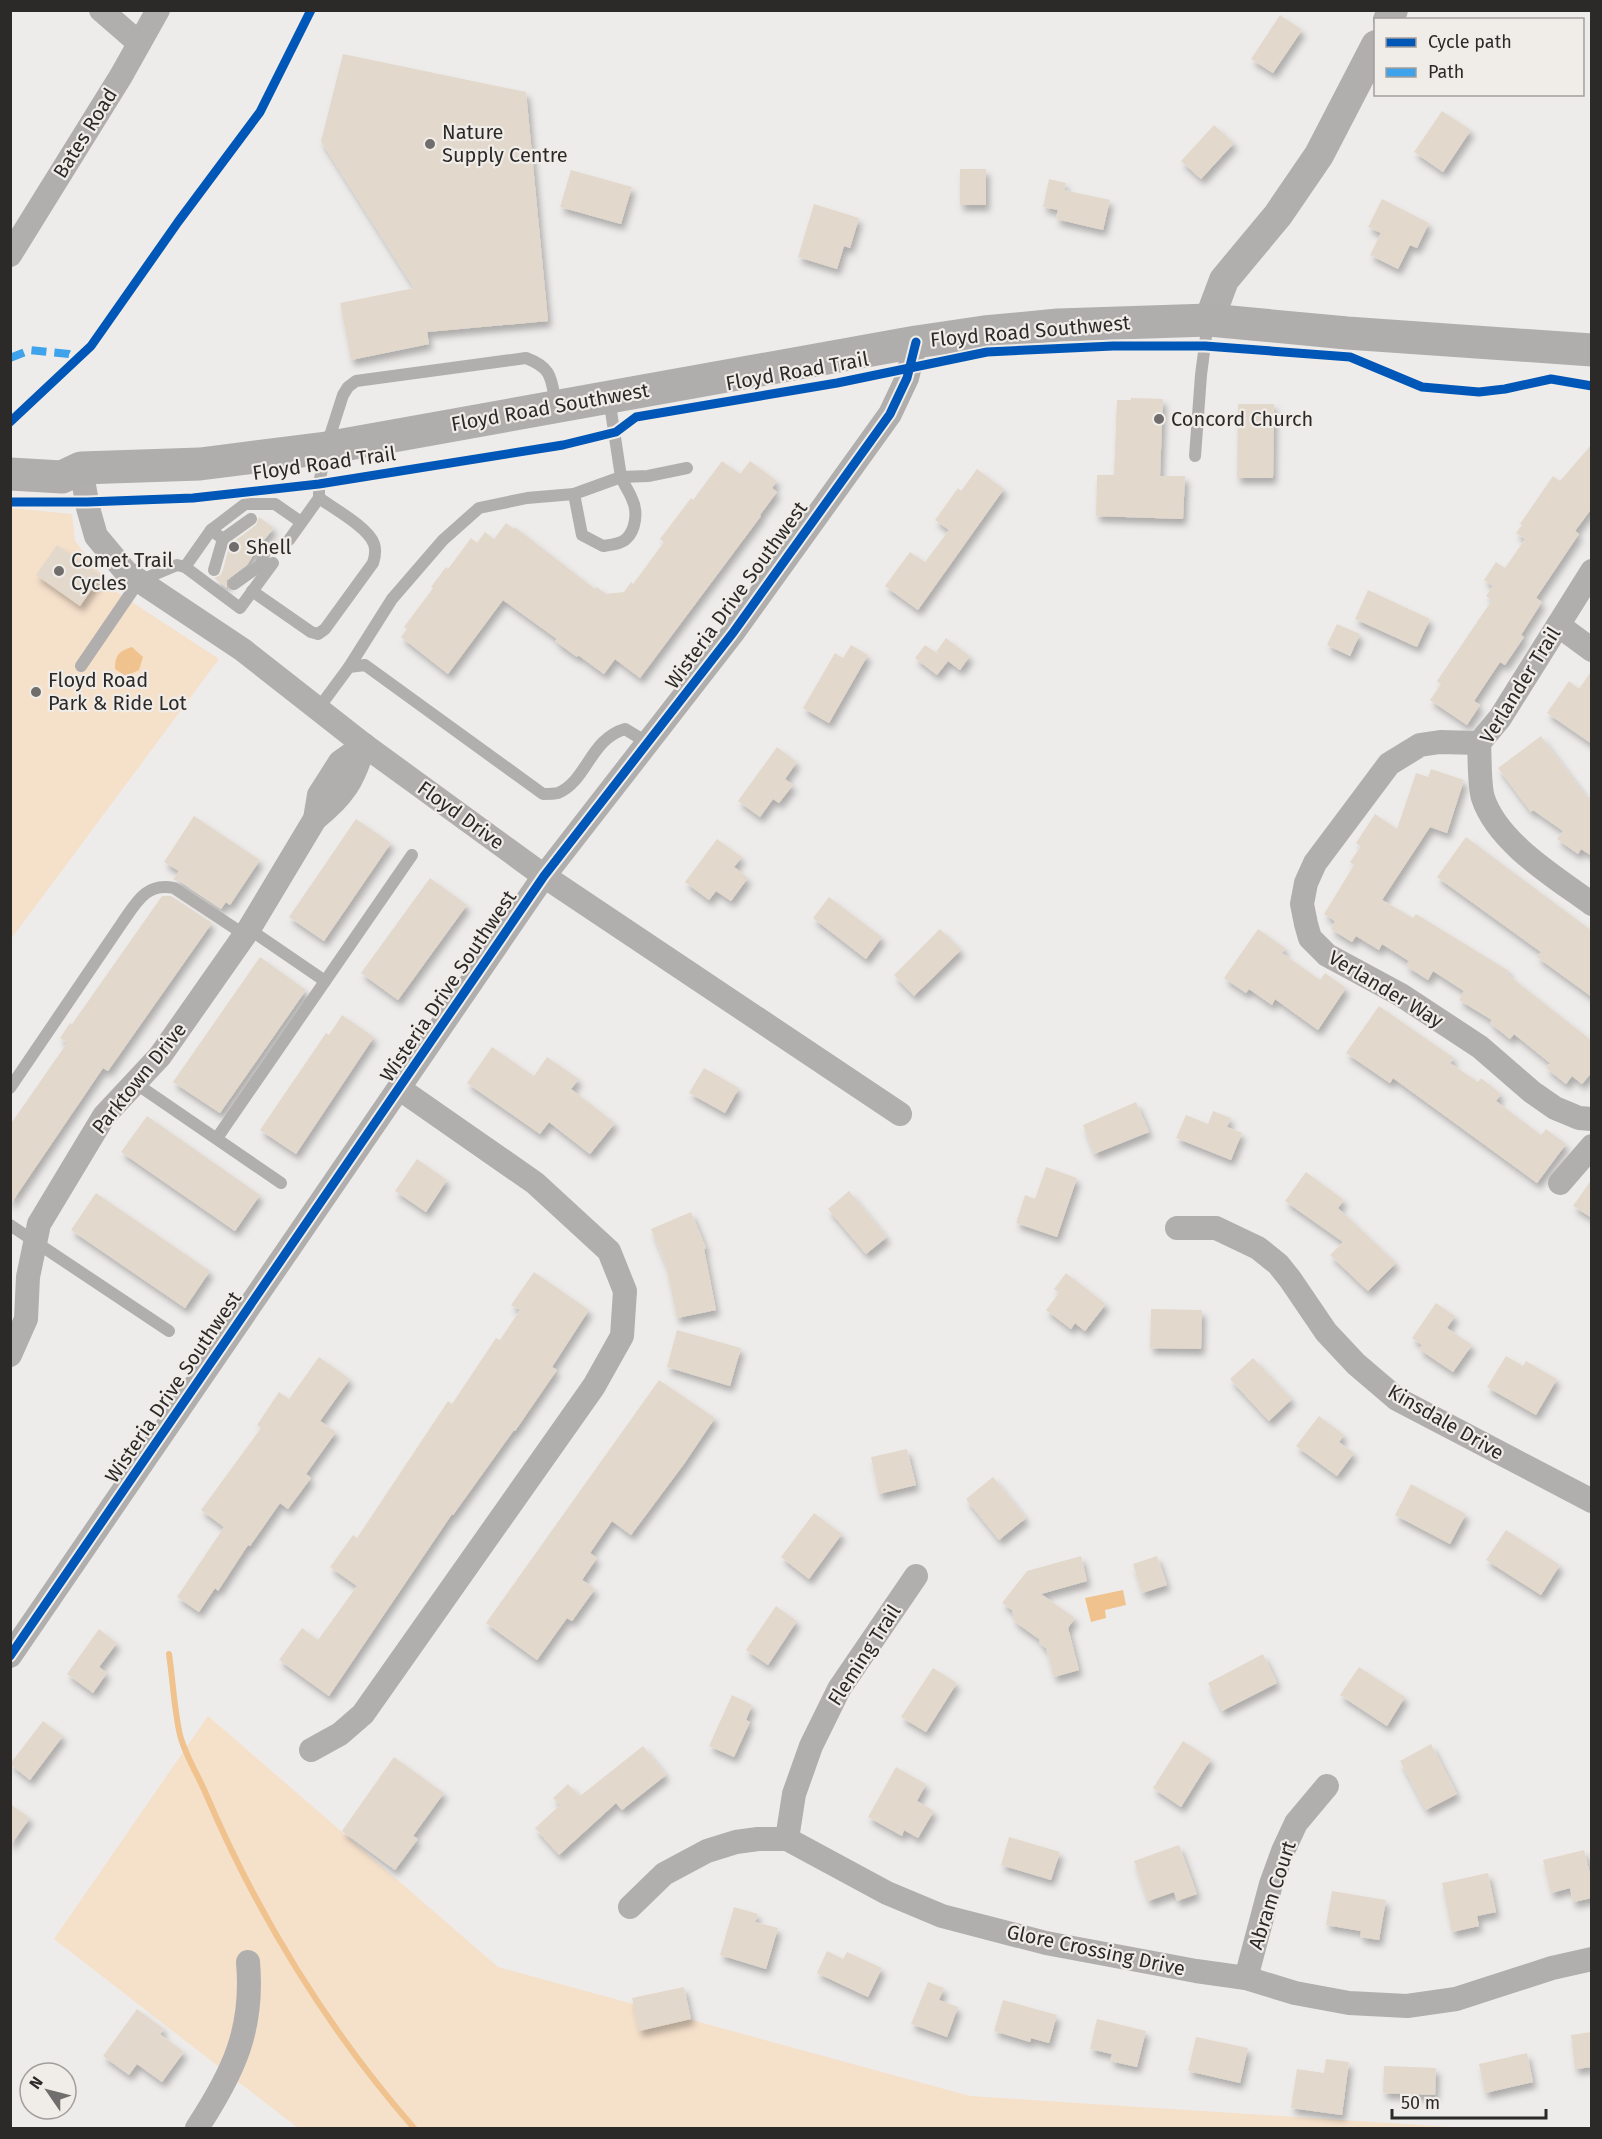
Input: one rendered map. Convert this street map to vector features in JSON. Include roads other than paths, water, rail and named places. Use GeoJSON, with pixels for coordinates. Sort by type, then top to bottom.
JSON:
{"type":"FeatureCollection","features":[{"type":"Feature","properties":{"kind":"main road","name":"Floyd Road Southwest"},"geometry":{"type":"LineString","coordinates":[[10,474],[62,477],[81,468],[200,464],[326,448],[916,342],[1058,325],[1209,320],[1347,333],[1592,350]]}},
{"type":"Feature","properties":{"kind":"main road","name":"Floyd Road Southwest"},"geometry":{"type":"LineString","coordinates":[[10,453],[65,455],[81,468]]}},
{"type":"Feature","properties":{"kind":"street"},"geometry":{"type":"LineString","coordinates":[[101,10],[139,43]]}},
{"type":"Feature","properties":{"kind":"street","name":"Bates Road"},"geometry":{"type":"LineString","coordinates":[[10,255],[121,76],[158,10]]}},
{"type":"Feature","properties":{"kind":"street"},"geometry":{"type":"LineString","coordinates":[[1209,320],[1224,280],[1278,215],[1318,155],[1374,49]]}},
{"type":"Feature","properties":{"kind":"street","name":"Wisteria Drive Southwest"},"geometry":{"type":"LineString","coordinates":[[10,1656],[544,876],[732,634],[890,414],[907,378],[916,342]]}},
{"type":"Feature","properties":{"kind":"street","name":"Floyd Drive"},"geometry":{"type":"LineString","coordinates":[[81,468],[96,536],[126,572],[243,650],[364,745],[544,876],[900,1114]]}},
{"type":"Feature","properties":{"kind":"street","name":"Verlander Trail"},"geometry":{"type":"LineString","coordinates":[[1592,571],[1500,718],[1479,743],[1483,798],[1499,826],[1516,847],[1592,904]]}},
{"type":"Feature","properties":{"kind":"street"},"geometry":{"type":"LineString","coordinates":[[1558,625],[1592,650]]}},
{"type":"Feature","properties":{"kind":"street","name":"Verlander Way"},"geometry":{"type":"LineString","coordinates":[[1479,743],[1440,742],[1420,745],[1389,764],[1315,863],[1306,883],[1302,904],[1310,938],[1327,955],[1401,995],[1480,1047],[1532,1092],[1555,1107],[1579,1118],[1592,1119]]}},
{"type":"Feature","properties":{"kind":"street","name":"Parktown Drive"},"geometry":{"type":"LineString","coordinates":[[10,1355],[26,1319],[27,1277],[39,1224],[104,1116],[160,1056],[247,932],[315,819],[335,804],[356,772],[364,745]]}},
{"type":"Feature","properties":{"kind":"street"},"geometry":{"type":"LineString","coordinates":[[311,1750],[340,1734],[363,1714],[594,1386],[622,1336],[625,1291],[609,1251],[535,1183],[400,1089]]}},
{"type":"Feature","properties":{"kind":"street"},"geometry":{"type":"LineString","coordinates":[[1560,1184],[1592,1146]]}},
{"type":"Feature","properties":{"kind":"street","name":"Kinsdale Drive"},"geometry":{"type":"LineString","coordinates":[[1177,1228],[1216,1228],[1258,1248],[1284,1272],[1326,1332],[1356,1364],[1397,1399],[1592,1501]]}},
{"type":"Feature","properties":{"kind":"street","name":"Fleming Trail"},"geometry":{"type":"LineString","coordinates":[[787,1839],[794,1794],[811,1746],[839,1689],[916,1576]]}},
{"type":"Feature","properties":{"kind":"street","name":"Abram Court"},"geometry":{"type":"LineString","coordinates":[[1246,1978],[1283,1851],[1296,1823],[1327,1786]]}},
{"type":"Feature","properties":{"kind":"street","name":"Glore Crossing Drive"},"geometry":{"type":"LineString","coordinates":[[630,1907],[664,1874],[707,1851],[736,1842],[787,1839],[887,1893],[942,1916],[1046,1943],[1246,1978],[1295,1993],[1349,2003],[1407,2006],[1456,1999],[1552,1968],[1592,1959]]}},
{"type":"Feature","properties":{"kind":"street"},"geometry":{"type":"LineString","coordinates":[[197,2128],[222,2089],[244,2035],[250,1986],[248,1962]]}},
{"type":"Feature","properties":{"kind":"lane"},"geometry":{"type":"LineString","coordinates":[[1195,456],[1201,375],[1209,320]]}},
{"type":"Feature","properties":{"kind":"lane"},"geometry":{"type":"LineString","coordinates":[[289,540],[319,498],[319,484],[326,448],[343,395],[348,387],[362,379],[526,358],[545,367],[550,374],[556,406]]}},
{"type":"Feature","properties":{"kind":"lane"},"geometry":{"type":"LineString","coordinates":[[574,494],[582,535],[603,546],[625,541],[634,528],[634,509],[632,498],[621,477],[609,396]]}},
{"type":"Feature","properties":{"kind":"lane"},"geometry":{"type":"LineString","coordinates":[[318,709],[349,668],[392,599],[443,540],[479,508],[527,498],[574,494],[621,477],[648,476],[687,468]]}},
{"type":"Feature","properties":{"kind":"lane"},"geometry":{"type":"LineString","coordinates":[[252,591],[311,632],[318,634],[325,629],[373,563],[374,544],[369,534],[319,498]]}},
{"type":"Feature","properties":{"kind":"lane"},"geometry":{"type":"LineString","coordinates":[[185,567],[211,530],[245,504],[275,504],[301,522]]}},
{"type":"Feature","properties":{"kind":"lane"},"geometry":{"type":"LineString","coordinates":[[214,570],[223,539],[251,519]]}},
{"type":"Feature","properties":{"kind":"lane"},"geometry":{"type":"LineString","coordinates":[[211,530],[223,539],[228,552]]}},
{"type":"Feature","properties":{"kind":"lane"},"geometry":{"type":"LineString","coordinates":[[223,539],[240,534]]}},
{"type":"Feature","properties":{"kind":"lane"},"geometry":{"type":"LineString","coordinates":[[262,549],[268,566]]}},
{"type":"Feature","properties":{"kind":"lane"},"geometry":{"type":"LineString","coordinates":[[81,666],[139,581],[177,565],[185,567],[240,608],[268,566]]}},
{"type":"Feature","properties":{"kind":"lane"},"geometry":{"type":"LineString","coordinates":[[247,565],[268,566]]}},
{"type":"Feature","properties":{"kind":"lane"},"geometry":{"type":"LineString","coordinates":[[234,584],[268,566]]}},
{"type":"Feature","properties":{"kind":"lane"},"geometry":{"type":"LineString","coordinates":[[349,668],[365,665],[379,674],[543,794],[557,793],[573,781],[603,741],[612,733],[625,729],[648,743]]}},
{"type":"Feature","properties":{"kind":"lane"},"geometry":{"type":"LineString","coordinates":[[217,1138],[412,855]]}},
{"type":"Feature","properties":{"kind":"lane"},"geometry":{"type":"LineString","coordinates":[[10,1088],[141,896],[162,885],[174,888],[325,981]]}},
{"type":"Feature","properties":{"kind":"lane"},"geometry":{"type":"LineString","coordinates":[[135,1083],[281,1183]]}},
{"type":"Feature","properties":{"kind":"lane"},"geometry":{"type":"LineString","coordinates":[[10,1225],[169,1331]]}},
{"type":"Feature","properties":{"kind":"waterway"},"geometry":{"type":"LineString","coordinates":[[169,1654],[176,1715],[182,1742],[248,1883],[272,1927],[324,2011],[352,2051],[414,2128]]}},
{"type":"Feature","properties":{"kind":"place","name":"Nature Supply Centre"},"geometry":{"type":"Point","coordinates":[430,144]}},
{"type":"Feature","properties":{"kind":"place","name":"Concord Church"},"geometry":{"type":"Point","coordinates":[1159,419]}},
{"type":"Feature","properties":{"kind":"place","name":"Shell"},"geometry":{"type":"Point","coordinates":[234,547]}},
{"type":"Feature","properties":{"kind":"place","name":"Comet Trail Cycles"},"geometry":{"type":"Point","coordinates":[59,571]}},
{"type":"Feature","properties":{"kind":"place","name":"Floyd Road Park & Ride Lot"},"geometry":{"type":"Point","coordinates":[36,692]}}]}
